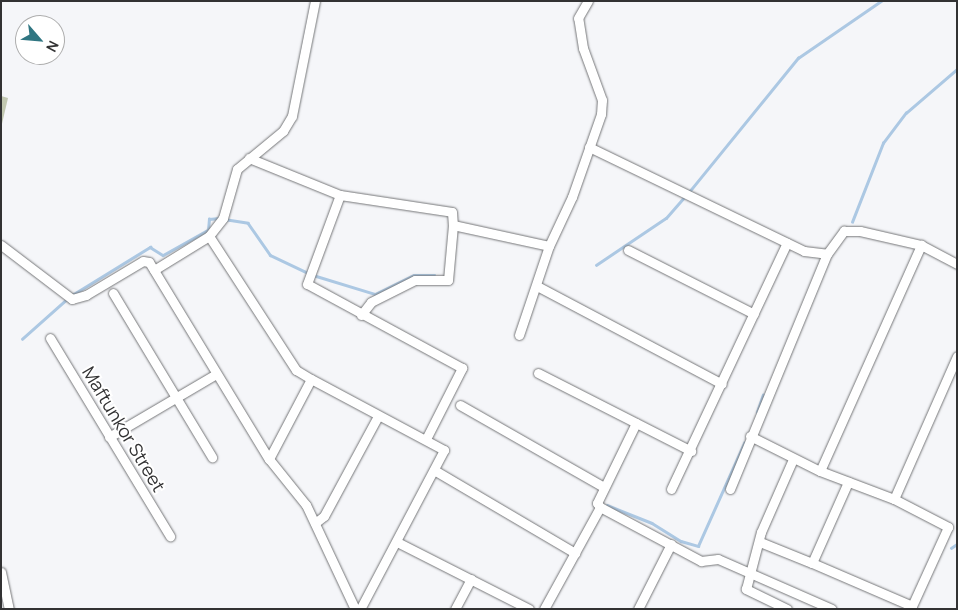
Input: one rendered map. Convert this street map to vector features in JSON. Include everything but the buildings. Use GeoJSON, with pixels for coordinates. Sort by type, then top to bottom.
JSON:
{"type":"FeatureCollection","features":[{"type":"Feature","properties":{"kind":"street"},"geometry":{"type":"LineString","coordinates":[[154,270],[209,236],[223,218],[237,168],[283,131],[292,116],[315,1]]}},
{"type":"Feature","properties":{"kind":"street"},"geometry":{"type":"LineString","coordinates":[[519,335],[549,246],[589,147],[602,106],[583,48],[578,18],[588,1]]}},
{"type":"Feature","properties":{"kind":"street"},"geometry":{"type":"LineString","coordinates":[[589,147],[787,243],[804,250],[828,254]]}},
{"type":"Feature","properties":{"kind":"street"},"geometry":{"type":"LineString","coordinates":[[249,158],[340,195],[452,212],[448,280],[415,280],[371,302],[361,315]]}},
{"type":"Feature","properties":{"kind":"street"},"geometry":{"type":"LineString","coordinates":[[340,195],[307,284],[361,315],[462,368],[426,440]]}},
{"type":"Feature","properties":{"kind":"street"},"geometry":{"type":"LineString","coordinates":[[452,225],[549,246]]}},
{"type":"Feature","properties":{"kind":"street"},"geometry":{"type":"LineString","coordinates":[[730,489],[750,436],[828,254],[844,231],[860,231],[921,245],[957,264]]}},
{"type":"Feature","properties":{"kind":"street"},"geometry":{"type":"LineString","coordinates":[[209,236],[296,370],[444,450],[360,609]]}},
{"type":"Feature","properties":{"kind":"street"},"geometry":{"type":"LineString","coordinates":[[671,489],[691,451],[787,243]]}},
{"type":"Feature","properties":{"kind":"street"},"geometry":{"type":"LineString","coordinates":[[1,245],[72,299],[86,295],[143,261],[149,262],[269,459],[306,505],[355,609]]}},
{"type":"Feature","properties":{"kind":"street"},"geometry":{"type":"LineString","coordinates":[[820,472],[921,245]]}},
{"type":"Feature","properties":{"kind":"street"},"geometry":{"type":"LineString","coordinates":[[628,250],[754,314]]}},
{"type":"Feature","properties":{"kind":"street"},"geometry":{"type":"LineString","coordinates":[[537,286],[722,384]]}},
{"type":"Feature","properties":{"kind":"street"},"geometry":{"type":"LineString","coordinates":[[112,293],[212,456]]}},
{"type":"Feature","properties":{"kind":"street","name":"Maftunkor Street"},"geometry":{"type":"LineString","coordinates":[[50,338],[170,536]]}},
{"type":"Feature","properties":{"kind":"street"},"geometry":{"type":"LineString","coordinates":[[894,499],[957,356]]}},
{"type":"Feature","properties":{"kind":"street"},"geometry":{"type":"LineString","coordinates":[[538,373],[691,451]]}},
{"type":"Feature","properties":{"kind":"street"},"geometry":{"type":"LineString","coordinates":[[110,437],[216,374]]}},
{"type":"Feature","properties":{"kind":"street"},"geometry":{"type":"LineString","coordinates":[[269,459],[310,379]]}},
{"type":"Feature","properties":{"kind":"street"},"geometry":{"type":"LineString","coordinates":[[460,405],[604,487]]}},
{"type":"Feature","properties":{"kind":"street"},"geometry":{"type":"LineString","coordinates":[[315,523],[324,516],[378,416]]}},
{"type":"Feature","properties":{"kind":"street"},"geometry":{"type":"LineString","coordinates":[[636,423],[597,503],[600,507],[700,561],[718,559],[832,609]]}},
{"type":"Feature","properties":{"kind":"street"},"geometry":{"type":"LineString","coordinates":[[750,436],[820,472],[894,499],[948,527],[914,607],[760,542]]}},
{"type":"Feature","properties":{"kind":"street"},"geometry":{"type":"LineString","coordinates":[[787,609],[746,590],[760,542],[760,532],[793,459]]}},
{"type":"Feature","properties":{"kind":"street"},"geometry":{"type":"LineString","coordinates":[[434,470],[575,553]]}},
{"type":"Feature","properties":{"kind":"street"},"geometry":{"type":"LineString","coordinates":[[812,564],[848,482]]}},
{"type":"Feature","properties":{"kind":"street"},"geometry":{"type":"LineString","coordinates":[[544,609],[600,507]]}},
{"type":"Feature","properties":{"kind":"street"},"geometry":{"type":"LineString","coordinates":[[397,542],[529,609]]}},
{"type":"Feature","properties":{"kind":"street"},"geometry":{"type":"LineString","coordinates":[[638,609],[671,544]]}},
{"type":"Feature","properties":{"kind":"street"},"geometry":{"type":"LineString","coordinates":[[1,572],[9,609]]}},
{"type":"Feature","properties":{"kind":"street"},"geometry":{"type":"LineString","coordinates":[[455,609],[470,579]]}},
{"type":"Feature","properties":{"kind":"green space"},"geometry":{"type":"Polygon","coordinates":[[[1,96],[8,98],[1,128],[1,96]]]}},
{"type":"Feature","properties":{"kind":"waterway"},"geometry":{"type":"LineString","coordinates":[[689,192],[798,58],[881,1]]}},
{"type":"Feature","properties":{"kind":"waterway"},"geometry":{"type":"LineString","coordinates":[[852,222],[883,143],[906,113],[957,69]]}},
{"type":"Feature","properties":{"kind":"waterway"},"geometry":{"type":"LineString","coordinates":[[596,265],[666,218],[685,196]]}},
{"type":"Feature","properties":{"kind":"waterway"},"geometry":{"type":"LineString","coordinates":[[72,295],[150,247],[163,255],[208,230],[209,219],[219,218]]}},
{"type":"Feature","properties":{"kind":"waterway"},"geometry":{"type":"LineString","coordinates":[[224,219],[248,223],[270,255],[308,273]]}},
{"type":"Feature","properties":{"kind":"waterway"},"geometry":{"type":"LineString","coordinates":[[313,275],[375,294],[414,275],[435,275]]}},
{"type":"Feature","properties":{"kind":"waterway"},"geometry":{"type":"LineString","coordinates":[[22,339],[68,298]]}},
{"type":"Feature","properties":{"kind":"waterway"},"geometry":{"type":"LineString","coordinates":[[757,412],[763,395]]}},
{"type":"Feature","properties":{"kind":"waterway"},"geometry":{"type":"LineString","coordinates":[[607,505],[652,523],[681,541],[698,546],[744,443]]}},
{"type":"Feature","properties":{"kind":"waterway"},"geometry":{"type":"LineString","coordinates":[[951,548],[957,544]]}}]}
